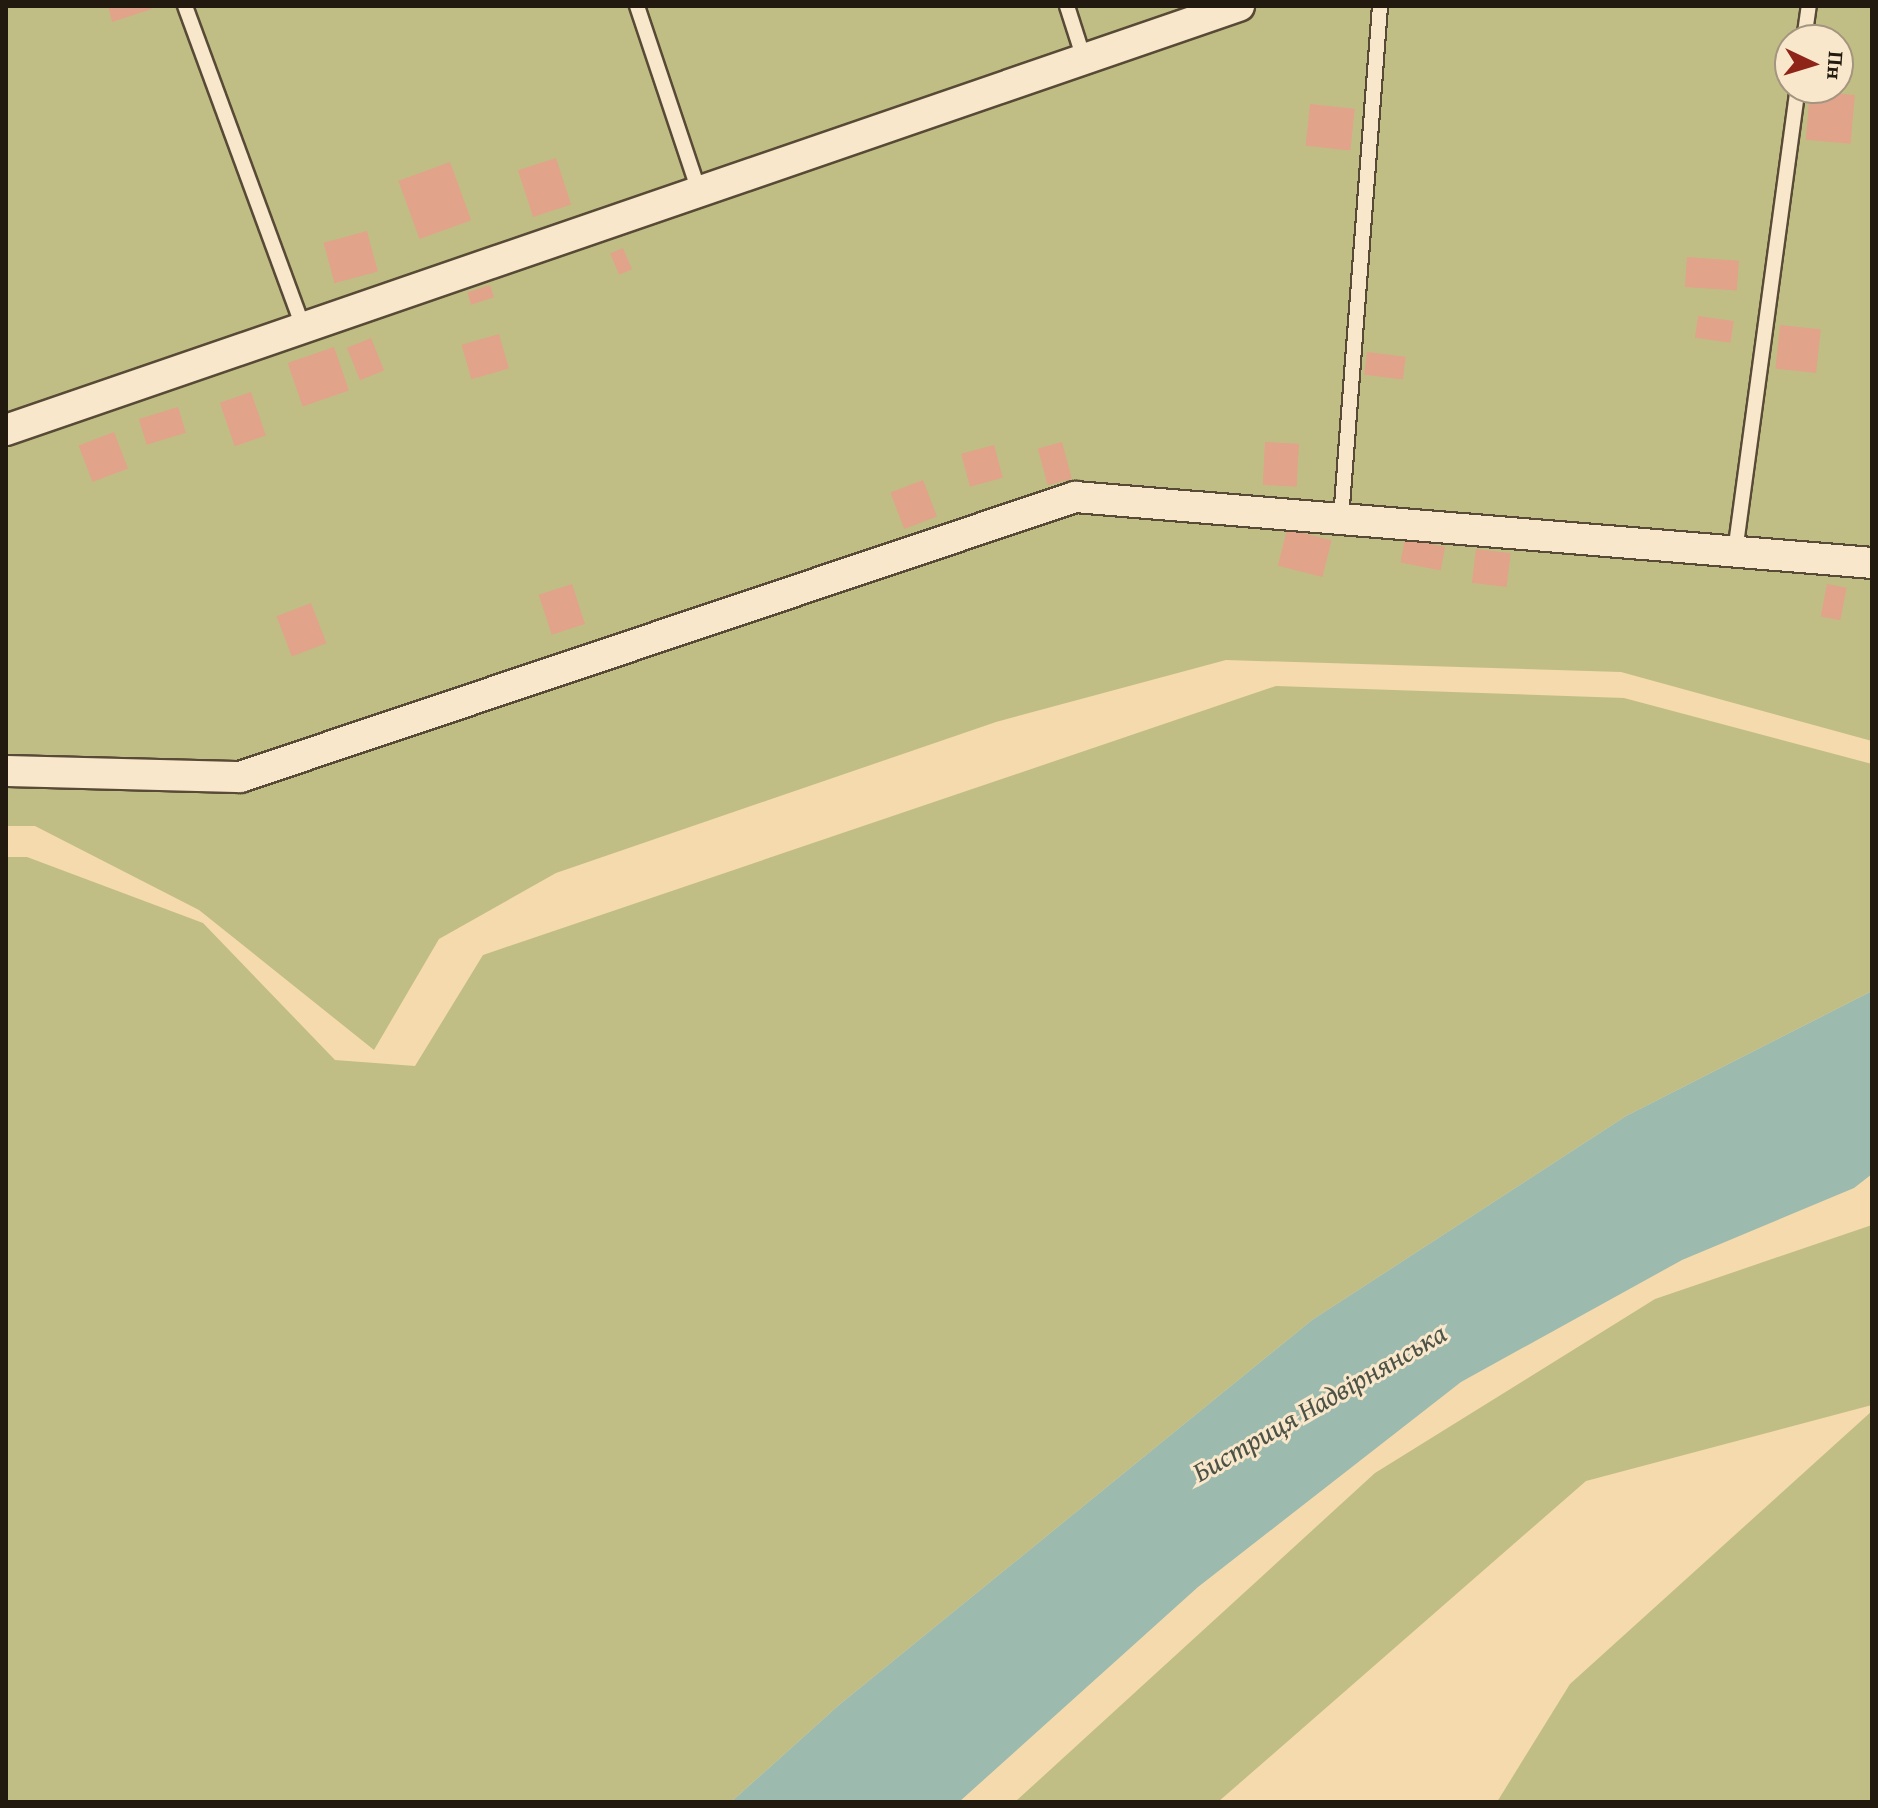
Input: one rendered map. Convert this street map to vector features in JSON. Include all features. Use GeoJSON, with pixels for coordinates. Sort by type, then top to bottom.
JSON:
{"type":"FeatureCollection","features":[{"type":"Feature","properties":{"kind":"street"},"geometry":{"type":"LineString","coordinates":[[6,430],[1239,6]]}},
{"type":"Feature","properties":{"kind":"street"},"geometry":{"type":"LineString","coordinates":[[6,771],[240,777],[1075,497],[1872,563]]}},
{"type":"Feature","properties":{"kind":"lane"},"geometry":{"type":"LineString","coordinates":[[185,6],[303,327]]}},
{"type":"Feature","properties":{"kind":"lane"},"geometry":{"type":"LineString","coordinates":[[637,6],[699,191]]}},
{"type":"Feature","properties":{"kind":"lane"},"geometry":{"type":"LineString","coordinates":[[1067,6],[1084,59]]}},
{"type":"Feature","properties":{"kind":"lane"},"geometry":{"type":"LineString","coordinates":[[1341,519],[1380,6]]}},
{"type":"Feature","properties":{"kind":"lane"},"geometry":{"type":"LineString","coordinates":[[1735,552],[1796,104]]}},
{"type":"Feature","properties":{"kind":"shaded area"},"geometry":{"type":"Polygon","coordinates":[[[6,6],[1872,6],[1872,741],[1621,672],[1226,660],[996,722],[556,873],[439,939],[374,1050],[199,910],[35,826],[6,826],[6,6]]]}},
{"type":"Feature","properties":{"kind":"shaded area"},"geometry":{"type":"Polygon","coordinates":[[[1276,686],[1624,698],[1872,764],[1872,991],[1626,1116],[1312,1320],[839,1705],[731,1802],[6,1802],[6,857],[27,857],[203,923],[335,1060],[415,1066],[483,955],[1276,686]]]}},
{"type":"Feature","properties":{"kind":"shaded area"},"geometry":{"type":"Polygon","coordinates":[[[1872,1225],[1872,1405],[1586,1481],[1218,1802],[1015,1802],[1375,1473],[1655,1299],[1872,1225]]]}},
{"type":"Feature","properties":{"kind":"shaded area"},"geometry":{"type":"Polygon","coordinates":[[[1872,1411],[1872,1802],[1497,1802],[1570,1684],[1872,1411]]]}},
{"type":"Feature","properties":{"kind":"water","name":"Бистриця Надвірнянська"},"geometry":{"type":"Polygon","coordinates":[[[1872,991],[1872,1174],[1854,1188],[1682,1260],[1461,1382],[1198,1587],[959,1802],[731,1802],[839,1705],[1312,1320],[1626,1116],[1872,991]]]}},
{"type":"Feature","properties":{"kind":"building"},"geometry":{"type":"Polygon","coordinates":[[[108,6],[151,6],[152,9],[112,22],[108,6]]]}},
{"type":"Feature","properties":{"kind":"building"},"geometry":{"type":"Polygon","coordinates":[[[1855,95],[1851,144],[1806,140],[1809,104],[1854,104],[1855,95]]]}},
{"type":"Feature","properties":{"kind":"building"},"geometry":{"type":"Polygon","coordinates":[[[1310,104],[1355,109],[1350,150],[1306,146],[1310,104]]]}},
{"type":"Feature","properties":{"kind":"building"},"geometry":{"type":"Polygon","coordinates":[[[556,158],[571,205],[533,217],[518,170],[556,158]]]}},
{"type":"Feature","properties":{"kind":"building"},"geometry":{"type":"Polygon","coordinates":[[[450,162],[471,220],[420,239],[398,181],[450,162]]]}},
{"type":"Feature","properties":{"kind":"building"},"geometry":{"type":"Polygon","coordinates":[[[367,231],[378,272],[334,283],[324,243],[367,231]]]}},
{"type":"Feature","properties":{"kind":"building"},"geometry":{"type":"Polygon","coordinates":[[[623,248],[632,269],[619,275],[610,253],[623,248]]]}},
{"type":"Feature","properties":{"kind":"building"},"geometry":{"type":"Polygon","coordinates":[[[1687,257],[1739,261],[1737,291],[1685,287],[1687,257]]]}},
{"type":"Feature","properties":{"kind":"building"},"geometry":{"type":"Polygon","coordinates":[[[490,285],[494,297],[471,305],[467,292],[490,285]]]}},
{"type":"Feature","properties":{"kind":"building"},"geometry":{"type":"Polygon","coordinates":[[[1698,316],[1734,321],[1731,343],[1695,338],[1698,316]]]}},
{"type":"Feature","properties":{"kind":"building"},"geometry":{"type":"Polygon","coordinates":[[[1780,325],[1821,329],[1816,373],[1775,369],[1780,325]]]}},
{"type":"Feature","properties":{"kind":"building"},"geometry":{"type":"Polygon","coordinates":[[[499,334],[509,369],[471,379],[462,345],[499,334]]]}},
{"type":"Feature","properties":{"kind":"building"},"geometry":{"type":"Polygon","coordinates":[[[371,338],[384,370],[360,380],[347,348],[371,338]]]}},
{"type":"Feature","properties":{"kind":"building"},"geometry":{"type":"Polygon","coordinates":[[[334,347],[349,390],[303,406],[288,363],[334,347]]]}},
{"type":"Feature","properties":{"kind":"building"},"geometry":{"type":"Polygon","coordinates":[[[1367,352],[1406,357],[1403,380],[1364,375],[1367,352]]]}},
{"type":"Feature","properties":{"kind":"building"},"geometry":{"type":"Polygon","coordinates":[[[251,392],[266,435],[235,446],[220,403],[251,392]]]}},
{"type":"Feature","properties":{"kind":"building"},"geometry":{"type":"Polygon","coordinates":[[[178,407],[186,433],[147,445],[139,419],[178,407]]]}},
{"type":"Feature","properties":{"kind":"building"},"geometry":{"type":"Polygon","coordinates":[[[114,432],[128,468],[93,482],[79,446],[114,432]]]}},
{"type":"Feature","properties":{"kind":"building"},"geometry":{"type":"Polygon","coordinates":[[[1062,442],[1072,479],[1048,485],[1038,448],[1062,442]]]}},
{"type":"Feature","properties":{"kind":"building"},"geometry":{"type":"Polygon","coordinates":[[[1265,442],[1299,444],[1297,487],[1263,485],[1265,442]]]}},
{"type":"Feature","properties":{"kind":"building"},"geometry":{"type":"Polygon","coordinates":[[[994,445],[1003,478],[970,487],[961,454],[994,445]]]}},
{"type":"Feature","properties":{"kind":"building"},"geometry":{"type":"Polygon","coordinates":[[[923,480],[937,516],[904,529],[890,493],[923,480]]]}},
{"type":"Feature","properties":{"kind":"building"},"geometry":{"type":"Polygon","coordinates":[[[1287,529],[1332,540],[1322,577],[1278,566],[1287,529]]]}},
{"type":"Feature","properties":{"kind":"building"},"geometry":{"type":"Polygon","coordinates":[[[1405,539],[1445,547],[1441,570],[1400,563],[1405,539]]]}},
{"type":"Feature","properties":{"kind":"building"},"geometry":{"type":"Polygon","coordinates":[[[1476,549],[1511,553],[1507,587],[1472,583],[1476,549]]]}},
{"type":"Feature","properties":{"kind":"building"},"geometry":{"type":"Polygon","coordinates":[[[572,584],[585,624],[552,635],[539,595],[572,584]]]}},
{"type":"Feature","properties":{"kind":"building"},"geometry":{"type":"Polygon","coordinates":[[[1827,584],[1847,588],[1840,620],[1821,616],[1827,584]]]}},
{"type":"Feature","properties":{"kind":"building"},"geometry":{"type":"Polygon","coordinates":[[[311,603],[326,643],[292,656],[276,616],[311,603]]]}}]}
